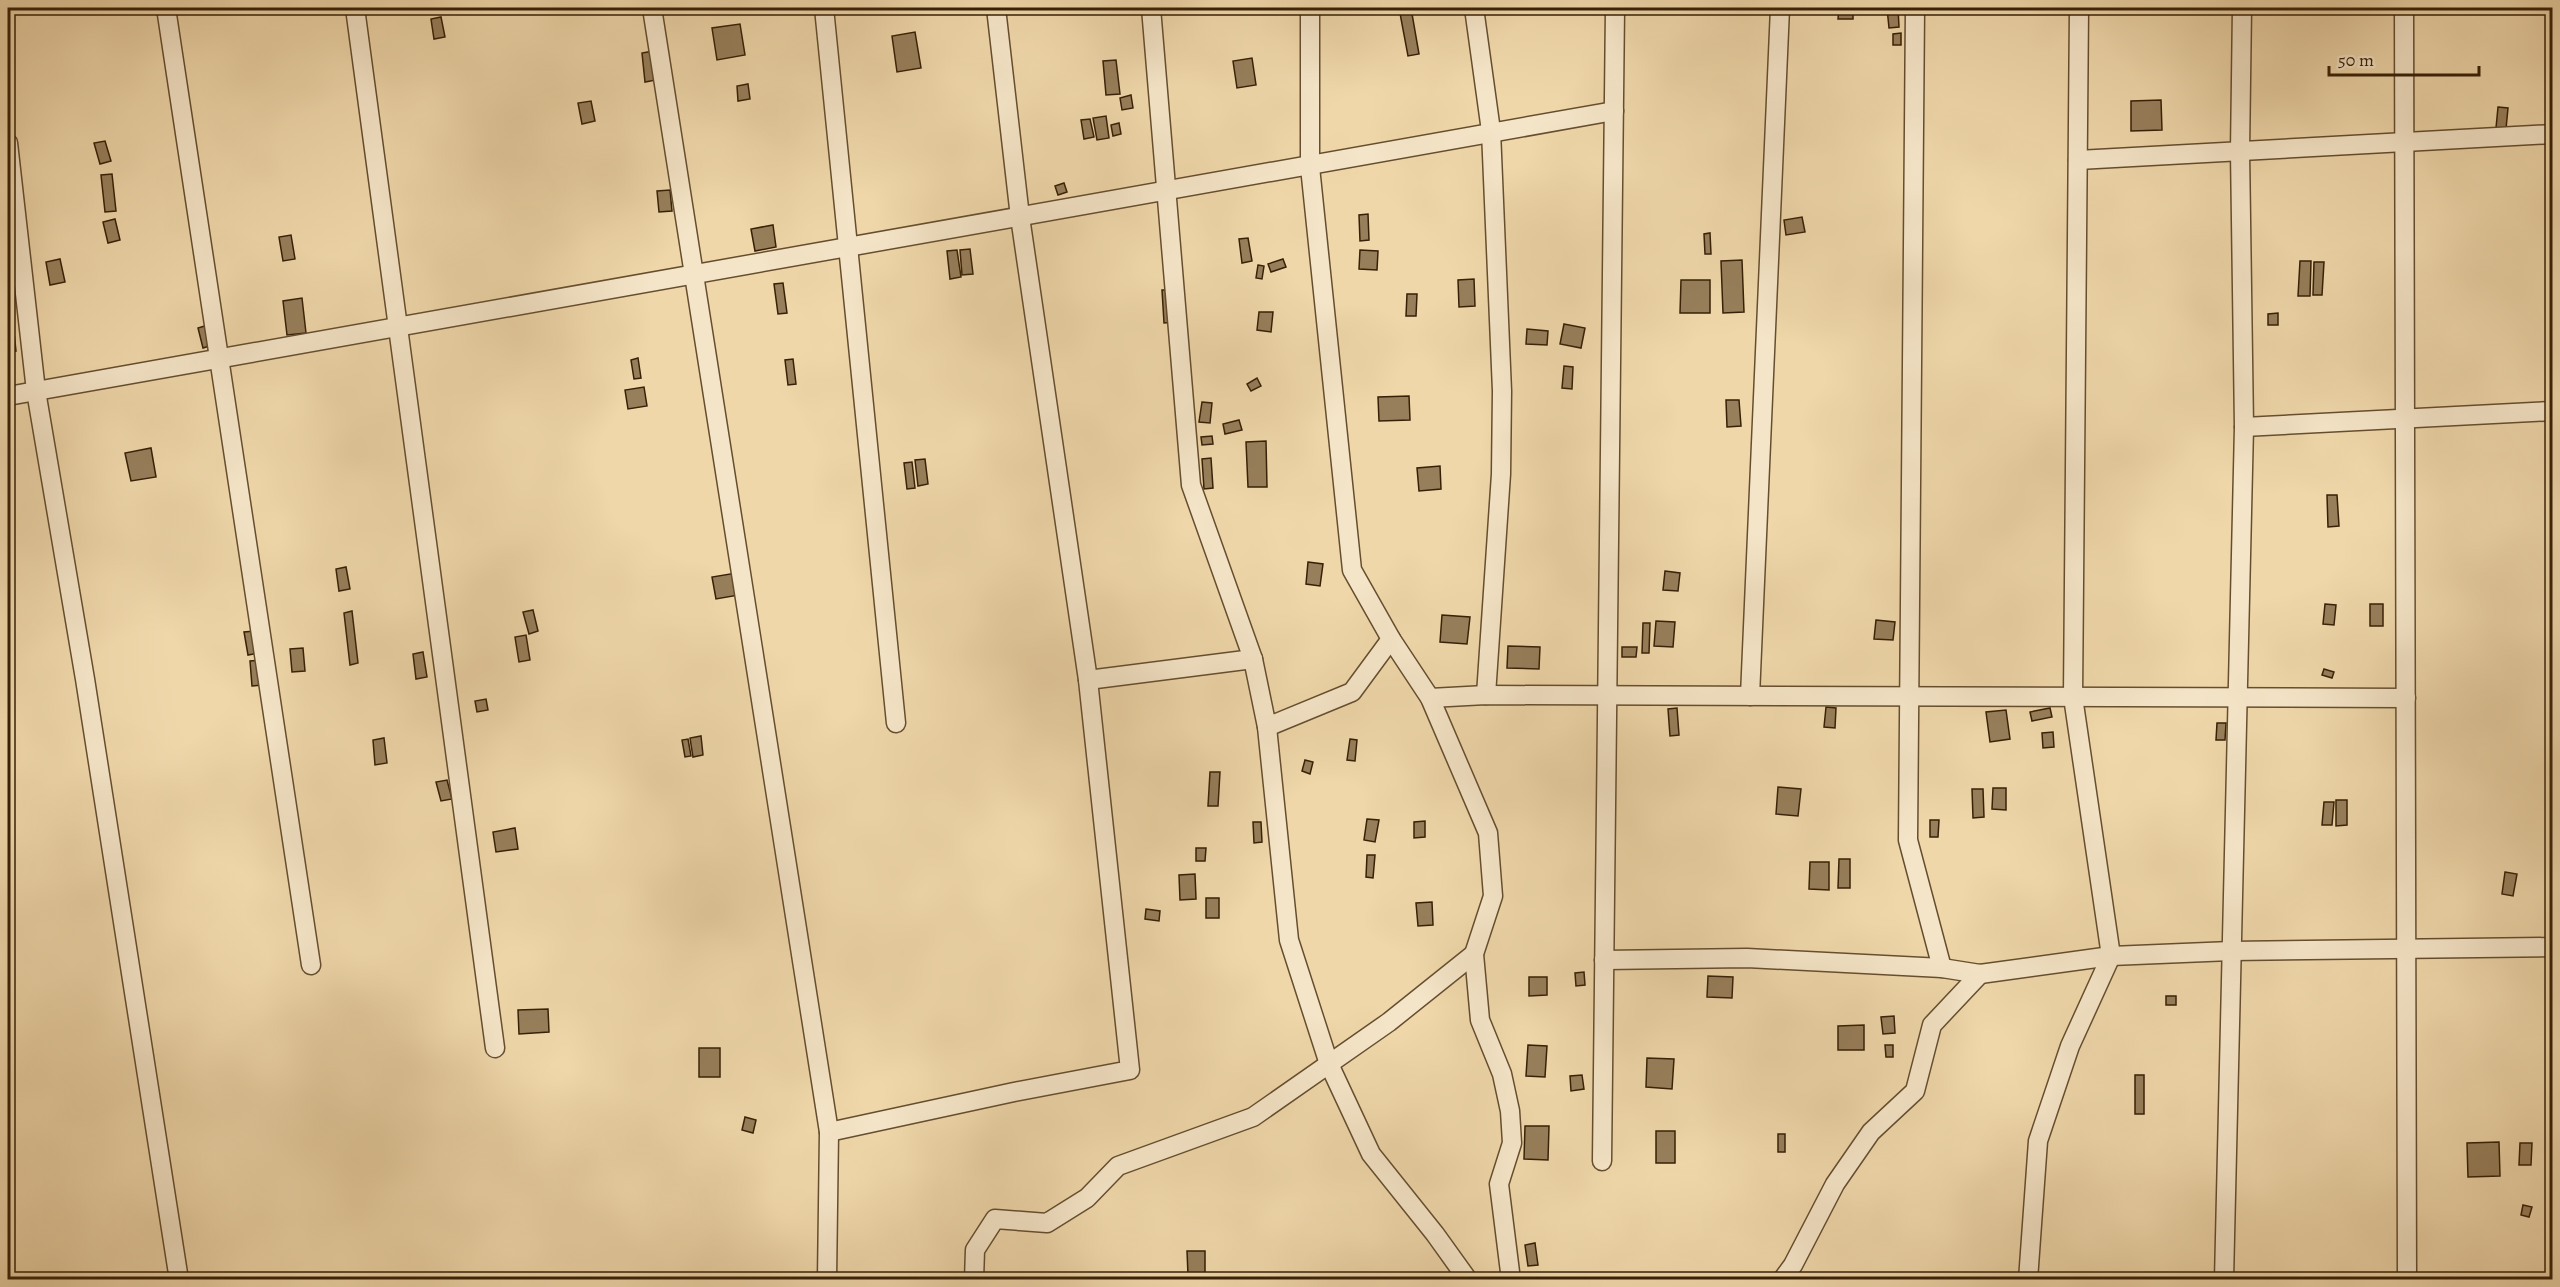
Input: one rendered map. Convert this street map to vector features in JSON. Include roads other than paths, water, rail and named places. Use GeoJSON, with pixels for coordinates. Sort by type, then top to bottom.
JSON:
{"type":"FeatureCollection","features":[{"type":"Feature","properties":{"kind":"street"},"geometry":{"type":"LineString","coordinates":[[166,8],[311,965]]}},
{"type":"Feature","properties":{"kind":"street"},"geometry":{"type":"LineString","coordinates":[[355,8],[495,1048]]}},
{"type":"Feature","properties":{"kind":"street"},"geometry":{"type":"LineString","coordinates":[[652,8],[829,1132],[827,1280]]}},
{"type":"Feature","properties":{"kind":"street"},"geometry":{"type":"LineString","coordinates":[[824,8],[896,723]]}},
{"type":"Feature","properties":{"kind":"street"},"geometry":{"type":"LineString","coordinates":[[829,1132],[1014,1092],[1130,1070],[1088,680],[1020,217],[996,8]]}},
{"type":"Feature","properties":{"kind":"street"},"geometry":{"type":"LineString","coordinates":[[1151,8],[1191,484],[1253,659],[1267,727],[1289,940],[1329,1064],[1371,1154],[1435,1234],[1468,1280]]}},
{"type":"Feature","properties":{"kind":"street"},"geometry":{"type":"LineString","coordinates":[[1310,8],[1310,166],[1352,570],[1390,639],[1430,698],[1488,833],[1493,896],[1474,954],[1480,1020],[1502,1074],[1510,1111],[1512,1143],[1499,1184],[1511,1280]]}},
{"type":"Feature","properties":{"kind":"street"},"geometry":{"type":"LineString","coordinates":[[1474,8],[1491,131],[1502,392],[1501,474],[1486,695]]}},
{"type":"Feature","properties":{"kind":"street"},"geometry":{"type":"LineString","coordinates":[[1602,1161],[1615,8]]}},
{"type":"Feature","properties":{"kind":"street"},"geometry":{"type":"LineString","coordinates":[[1750,696],[1780,8]]}},
{"type":"Feature","properties":{"kind":"street"},"geometry":{"type":"LineString","coordinates":[[1916,8],[1908,840],[1942,968]]}},
{"type":"Feature","properties":{"kind":"street"},"geometry":{"type":"LineString","coordinates":[[2028,1280],[2038,1141],[2070,1046],[2111,956],[2073,697],[2079,8]]}},
{"type":"Feature","properties":{"kind":"street"},"geometry":{"type":"LineString","coordinates":[[2224,1280],[2244,427],[2240,151],[2242,8]]}},
{"type":"Feature","properties":{"kind":"street"},"geometry":{"type":"LineString","coordinates":[[2404,8],[2407,1280]]}},
{"type":"Feature","properties":{"kind":"street"},"geometry":{"type":"LineString","coordinates":[[8,396],[1614,111]]}},
{"type":"Feature","properties":{"kind":"street"},"geometry":{"type":"LineString","coordinates":[[2078,160],[2553,134]]}},
{"type":"Feature","properties":{"kind":"street"},"geometry":{"type":"LineString","coordinates":[[8,143],[36,391],[85,679],[179,1280]]}},
{"type":"Feature","properties":{"kind":"street"},"geometry":{"type":"LineString","coordinates":[[2244,427],[2553,411]]}},
{"type":"Feature","properties":{"kind":"street"},"geometry":{"type":"LineString","coordinates":[[1267,727],[1352,692],[1390,639]]}},
{"type":"Feature","properties":{"kind":"street"},"geometry":{"type":"LineString","coordinates":[[1088,680],[1253,659]]}},
{"type":"Feature","properties":{"kind":"street"},"geometry":{"type":"LineString","coordinates":[[1430,698],[1486,695],[2406,698]]}},
{"type":"Feature","properties":{"kind":"street"},"geometry":{"type":"LineString","coordinates":[[1604,960],[1747,958],[1942,968],[1980,974],[2111,956],[2232,951],[2553,947]]}},
{"type":"Feature","properties":{"kind":"street"},"geometry":{"type":"LineString","coordinates":[[974,1280],[975,1250],[995,1218],[1047,1222],[1087,1198],[1118,1166],[1253,1117],[1389,1022],[1474,954]]}},
{"type":"Feature","properties":{"kind":"street"},"geometry":{"type":"LineString","coordinates":[[1782,1280],[1793,1265],[1835,1184],[1859,1149],[1871,1132],[1915,1091],[1932,1025],[1980,974]]}}]}
